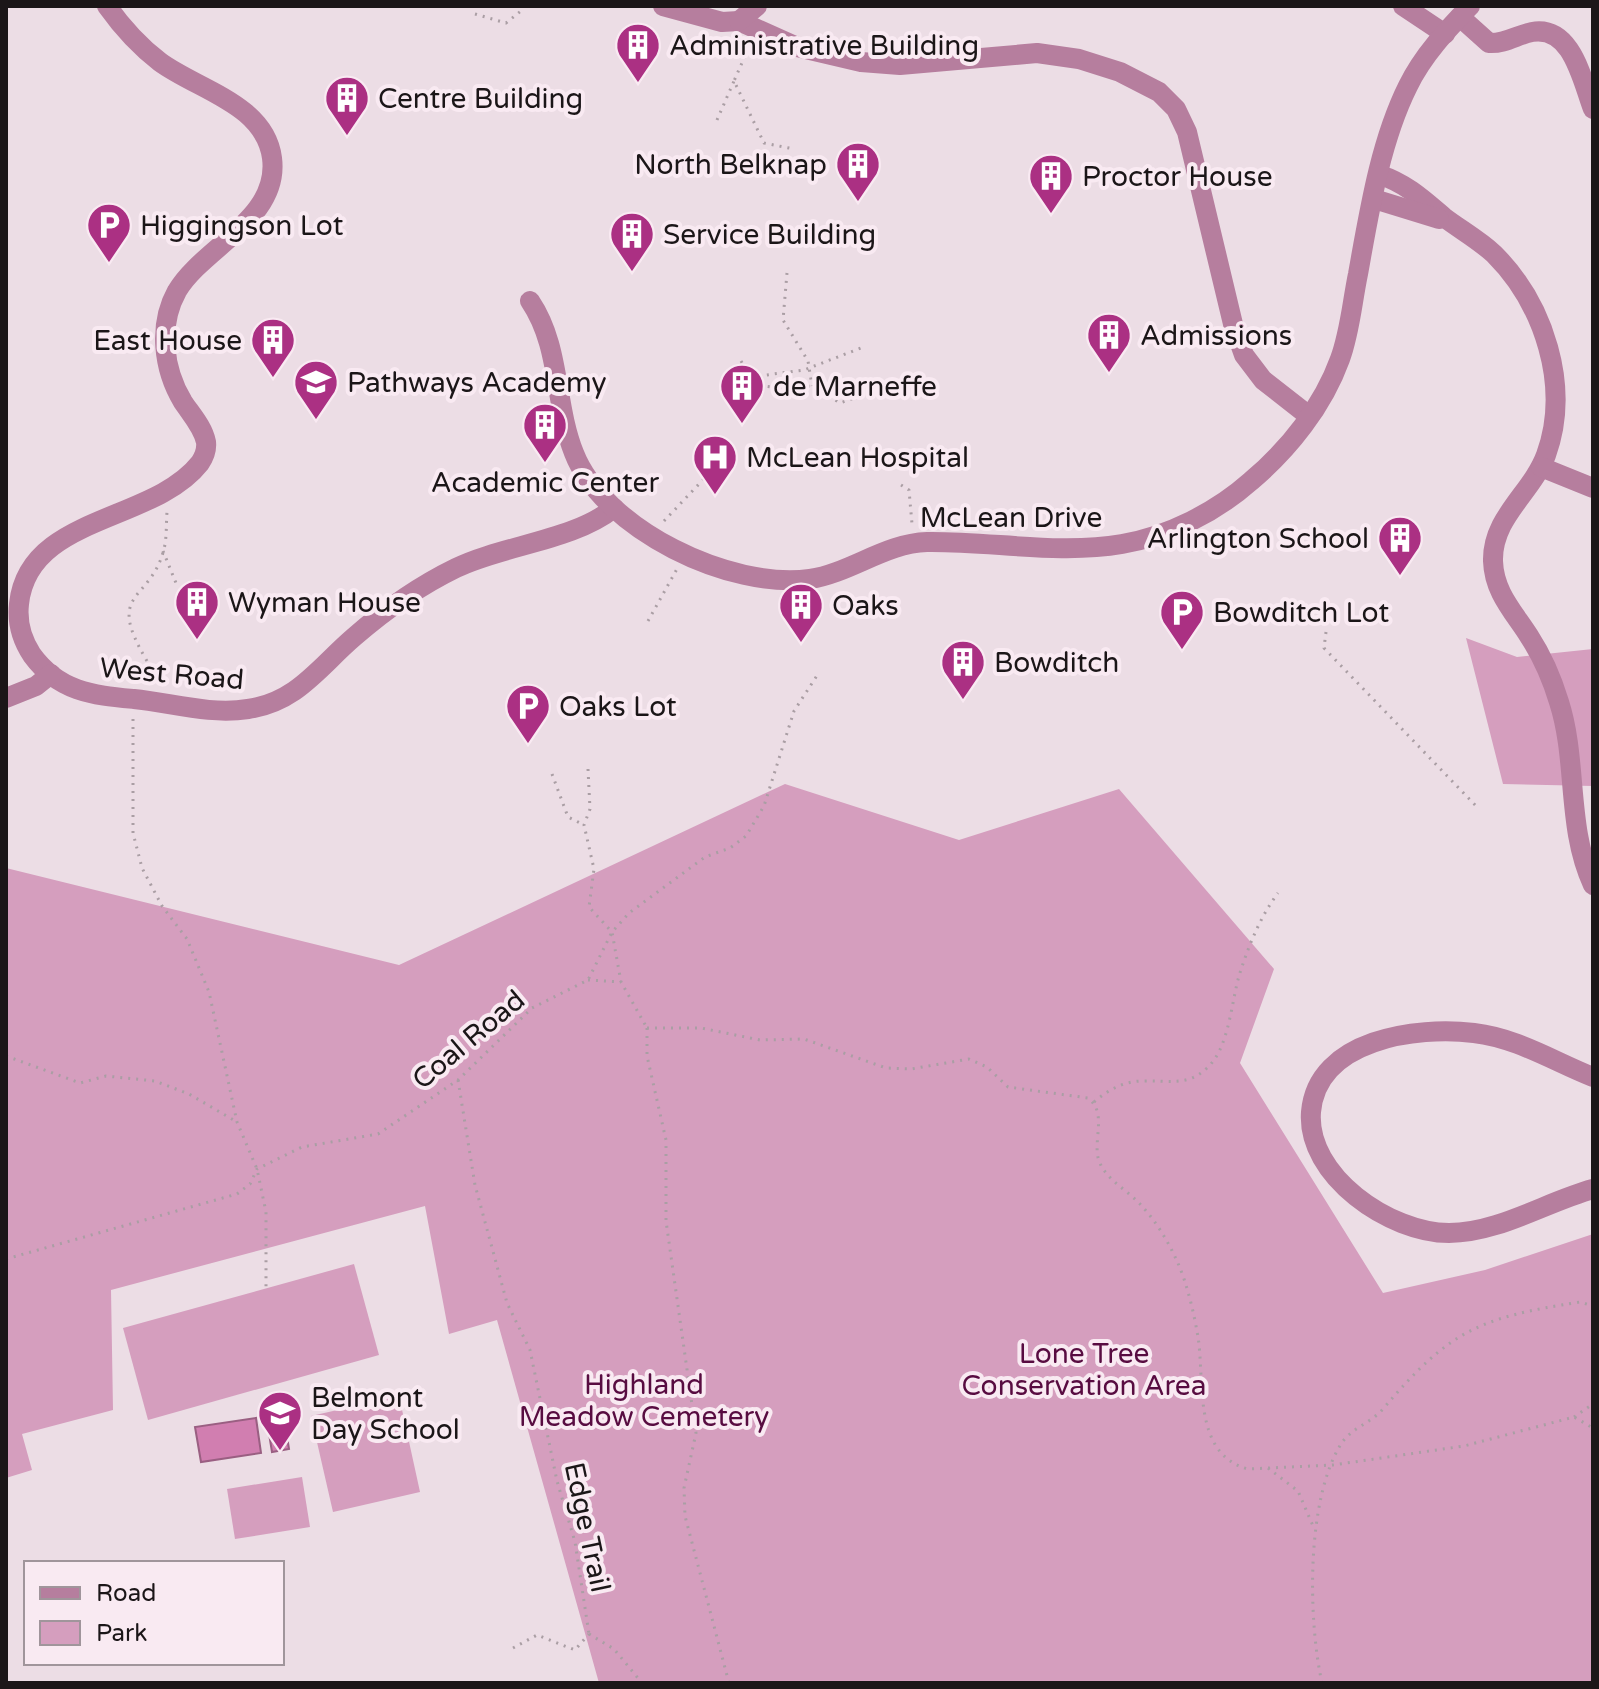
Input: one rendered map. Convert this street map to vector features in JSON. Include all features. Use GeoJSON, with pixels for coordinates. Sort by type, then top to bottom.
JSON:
{"type":"FeatureCollection","features":[{"type":"Feature","properties":{"kind":"street","name":"West Road"},"geometry":{"type":"LineString","coordinates":[[107,6],[135,40],[161,63],[247,114],[266,137],[272,156],[270,185],[260,205],[195,268],[170,305],[165,335],[169,370],[177,391],[204,436],[206,449],[199,464],[170,488],[64,538],[30,571],[21,590],[20,625],[33,655],[51,674],[88,695],[222,711],[260,707],[290,696],[379,616],[430,582],[469,562],[595,520],[614,508]]}},
{"type":"Feature","properties":{"kind":"street"},"geometry":{"type":"LineString","coordinates":[[663,6],[722,22],[739,21],[797,47],[876,63],[914,64],[1037,53],[1067,56],[1120,72],[1159,92],[1176,109],[1191,145],[1233,324],[1244,355],[1263,380],[1309,416]]}},
{"type":"Feature","properties":{"kind":"street"},"geometry":{"type":"LineString","coordinates":[[739,21],[757,6]]}},
{"type":"Feature","properties":{"kind":"street"},"geometry":{"type":"LineString","coordinates":[[1403,6],[1445,34]]}},
{"type":"Feature","properties":{"kind":"street"},"geometry":{"type":"LineString","coordinates":[[1465,11],[1489,43],[1539,32],[1560,38],[1569,49],[1593,109]]}},
{"type":"Feature","properties":{"kind":"street","name":"McLean Drive"},"geometry":{"type":"LineString","coordinates":[[530,301],[553,353],[556,385],[573,451],[614,508],[641,530],[707,563],[734,573],[780,580],[839,572],[918,543],[1106,546],[1145,538],[1217,507],[1259,475],[1309,416],[1342,353],[1374,199],[1408,86],[1465,11]]}},
{"type":"Feature","properties":{"kind":"street"},"geometry":{"type":"LineString","coordinates":[[1380,175],[1399,182],[1502,263],[1528,298],[1543,331],[1552,366],[1554,405],[1547,453],[1541,467],[1501,524],[1493,561],[1503,600],[1548,672],[1567,733],[1581,850],[1593,885]]}},
{"type":"Feature","properties":{"kind":"street"},"geometry":{"type":"LineString","coordinates":[[1374,199],[1453,224]]}},
{"type":"Feature","properties":{"kind":"street"},"geometry":{"type":"LineString","coordinates":[[1541,467],[1593,488]]}},
{"type":"Feature","properties":{"kind":"street"},"geometry":{"type":"LineString","coordinates":[[6,698],[36,686],[51,674]]}},
{"type":"Feature","properties":{"kind":"street"},"geometry":{"type":"LineString","coordinates":[[1593,1077],[1530,1048],[1488,1035],[1459,1032],[1398,1036],[1357,1050],[1330,1070],[1317,1087],[1311,1121],[1323,1154],[1356,1198],[1386,1218],[1423,1230],[1447,1233],[1485,1227],[1593,1189]]}},
{"type":"Feature","properties":{"kind":"path"},"geometry":{"type":"LineString","coordinates":[[475,14],[506,23],[521,11]]}},
{"type":"Feature","properties":{"kind":"path"},"geometry":{"type":"LineString","coordinates":[[717,120],[745,56]]}},
{"type":"Feature","properties":{"kind":"path"},"geometry":{"type":"LineString","coordinates":[[734,81],[764,143],[794,149]]}},
{"type":"Feature","properties":{"kind":"path"},"geometry":{"type":"LineString","coordinates":[[787,273],[783,320],[811,367],[812,386]]}},
{"type":"Feature","properties":{"kind":"path"},"geometry":{"type":"LineString","coordinates":[[751,377],[811,367],[861,348]]}},
{"type":"Feature","properties":{"kind":"path"},"geometry":{"type":"LineString","coordinates":[[741,361],[755,384]]}},
{"type":"Feature","properties":{"kind":"path"},"geometry":{"type":"LineString","coordinates":[[736,382],[778,388],[812,386],[840,403],[860,396]]}},
{"type":"Feature","properties":{"kind":"path"},"geometry":{"type":"LineString","coordinates":[[661,524],[716,466]]}},
{"type":"Feature","properties":{"kind":"path"},"geometry":{"type":"LineString","coordinates":[[901,485],[909,490],[912,524]]}},
{"type":"Feature","properties":{"kind":"path"},"geometry":{"type":"LineString","coordinates":[[147,661],[133,635],[128,608],[163,551],[170,488]]}},
{"type":"Feature","properties":{"kind":"path"},"geometry":{"type":"LineString","coordinates":[[1074,527],[1097,523]]}},
{"type":"Feature","properties":{"kind":"path"},"geometry":{"type":"LineString","coordinates":[[163,551],[178,588]]}},
{"type":"Feature","properties":{"kind":"path"},"geometry":{"type":"LineString","coordinates":[[648,621],[679,565]]}},
{"type":"Feature","properties":{"kind":"path"},"geometry":{"type":"LineString","coordinates":[[1326,632],[1324,648],[1478,808]]}},
{"type":"Feature","properties":{"kind":"path"},"geometry":{"type":"LineString","coordinates":[[621,982],[588,980],[612,932],[664,885],[705,857],[730,848],[746,836],[764,806],[794,711],[818,674]]}},
{"type":"Feature","properties":{"kind":"path"},"geometry":{"type":"LineString","coordinates":[[133,699],[133,833],[142,868],[162,906],[187,939],[209,992],[237,1122],[257,1169],[266,1212],[266,1290]]}},
{"type":"Feature","properties":{"kind":"path"},"geometry":{"type":"LineString","coordinates":[[588,769],[590,809],[584,825],[594,869],[589,907],[612,932],[621,982],[647,1028],[647,1056],[666,1140],[666,1221],[696,1433],[684,1488],[685,1516],[729,1683]]}},
{"type":"Feature","properties":{"kind":"path"},"geometry":{"type":"LineString","coordinates":[[552,774],[568,817],[584,825]]}},
{"type":"Feature","properties":{"kind":"path"},"geometry":{"type":"LineString","coordinates":[[1094,1102],[1123,1084],[1143,1081],[1173,1084],[1194,1078],[1209,1067],[1219,1051],[1240,974],[1264,913],[1278,893]]}},
{"type":"Feature","properties":{"kind":"path","name":"Coal Road"},"geometry":{"type":"LineString","coordinates":[[6,1259],[216,1202],[250,1184],[257,1169],[302,1147],[378,1134],[458,1080],[532,1008],[588,980]]}},
{"type":"Feature","properties":{"kind":"path"},"geometry":{"type":"LineString","coordinates":[[647,1028],[701,1028],[760,1040],[804,1039],[886,1068],[911,1069],[946,1062],[980,1062],[1008,1087],[1077,1095],[1094,1102]]}},
{"type":"Feature","properties":{"kind":"path"},"geometry":{"type":"LineString","coordinates":[[6,1056],[80,1083],[106,1076],[155,1081],[189,1094],[237,1122]]}},
{"type":"Feature","properties":{"kind":"path","name":"Edge Trail"},"geometry":{"type":"LineString","coordinates":[[458,1080],[475,1185],[507,1303],[530,1350],[557,1481],[575,1542],[589,1634],[614,1649],[642,1683]]}},
{"type":"Feature","properties":{"kind":"path"},"geometry":{"type":"LineString","coordinates":[[1094,1102],[1098,1122],[1098,1159],[1104,1171],[1160,1228],[1178,1264],[1198,1337],[1202,1409],[1209,1431],[1235,1466],[1333,1465],[1464,1446],[1574,1417],[1593,1404]]}},
{"type":"Feature","properties":{"kind":"path"},"geometry":{"type":"LineString","coordinates":[[1322,1683],[1314,1625],[1313,1528],[1333,1465],[1347,1437],[1383,1410],[1434,1353],[1498,1318],[1580,1302],[1593,1306]]}},
{"type":"Feature","properties":{"kind":"path"},"geometry":{"type":"LineString","coordinates":[[1574,1417],[1593,1428]]}},
{"type":"Feature","properties":{"kind":"path"},"geometry":{"type":"LineString","coordinates":[[1268,1468],[1298,1491],[1313,1528]]}},
{"type":"Feature","properties":{"kind":"path"},"geometry":{"type":"LineString","coordinates":[[513,1648],[537,1635],[575,1650],[589,1634]]}},
{"type":"Feature","properties":{"kind":"green space"},"geometry":{"type":"Polygon","coordinates":[[[1466,638],[1517,657],[1593,649],[1593,786],[1503,784],[1466,638]]]}},
{"type":"Feature","properties":{"kind":"green space","name":"Lone Tree Conservation Area"},"geometry":{"type":"Polygon","coordinates":[[[785,784],[959,840],[1119,789],[1274,969],[1240,1063],[1383,1293],[1485,1270],[1593,1234],[1593,1683],[599,1683],[497,1320],[449,1334],[425,1206],[111,1290],[113,1410],[22,1434],[32,1470],[6,1478],[6,868],[399,965],[785,784]]]}},
{"type":"Feature","properties":{"kind":"green space"},"geometry":{"type":"Polygon","coordinates":[[[354,1264],[379,1355],[148,1420],[123,1328],[354,1264]]]}},
{"type":"Feature","properties":{"kind":"green space"},"geometry":{"type":"Polygon","coordinates":[[[399,1396],[420,1492],[333,1512],[311,1416],[399,1396]]]}},
{"type":"Feature","properties":{"kind":"green space"},"geometry":{"type":"Polygon","coordinates":[[[302,1477],[310,1527],[235,1539],[227,1489],[302,1477]]]}},
{"type":"Feature","properties":{"kind":"shaded area"},"geometry":{"type":"Polygon","coordinates":[[[283,1412],[289,1449],[272,1452],[266,1415],[283,1412]]]}},
{"type":"Feature","properties":{"kind":"shaded area"},"geometry":{"type":"Polygon","coordinates":[[[256,1418],[261,1453],[201,1462],[195,1427],[256,1418]]]}},
{"type":"Feature","properties":{"kind":"place","name":"Administrative Building"},"geometry":{"type":"Point","coordinates":[638,84]}},
{"type":"Feature","properties":{"kind":"place","name":"Centre Building"},"geometry":{"type":"Point","coordinates":[347,137]}},
{"type":"Feature","properties":{"kind":"place","name":"North Belknap"},"geometry":{"type":"Point","coordinates":[858,203]}},
{"type":"Feature","properties":{"kind":"place","name":"Proctor House"},"geometry":{"type":"Point","coordinates":[1051,215]}},
{"type":"Feature","properties":{"kind":"place","name":"Higgingson Lot"},"geometry":{"type":"Point","coordinates":[109,264]}},
{"type":"Feature","properties":{"kind":"place","name":"Service Building"},"geometry":{"type":"Point","coordinates":[632,273]}},
{"type":"Feature","properties":{"kind":"place","name":"Admissions"},"geometry":{"type":"Point","coordinates":[1109,374]}},
{"type":"Feature","properties":{"kind":"place","name":"East House"},"geometry":{"type":"Point","coordinates":[273,379]}},
{"type":"Feature","properties":{"kind":"place","name":"Pathways Academy"},"geometry":{"type":"Point","coordinates":[316,421]}},
{"type":"Feature","properties":{"kind":"place","name":"de Marneffe"},"geometry":{"type":"Point","coordinates":[742,425]}},
{"type":"Feature","properties":{"kind":"place","name":"Academic Center"},"geometry":{"type":"Point","coordinates":[545,464]}},
{"type":"Feature","properties":{"kind":"place","name":"McLean Hospital"},"geometry":{"type":"Point","coordinates":[715,496]}},
{"type":"Feature","properties":{"kind":"place","name":"Arlington School"},"geometry":{"type":"Point","coordinates":[1400,577]}},
{"type":"Feature","properties":{"kind":"place","name":"Wyman House"},"geometry":{"type":"Point","coordinates":[197,641]}},
{"type":"Feature","properties":{"kind":"place","name":"Oaks"},"geometry":{"type":"Point","coordinates":[801,644]}},
{"type":"Feature","properties":{"kind":"place","name":"Bowditch Lot"},"geometry":{"type":"Point","coordinates":[1182,651]}},
{"type":"Feature","properties":{"kind":"place","name":"Bowditch"},"geometry":{"type":"Point","coordinates":[963,701]}},
{"type":"Feature","properties":{"kind":"place","name":"Oaks Lot"},"geometry":{"type":"Point","coordinates":[528,745]}},
{"type":"Feature","properties":{"kind":"place","name":"Belmont Day School"},"geometry":{"type":"Point","coordinates":[280,1452]}},
{"type":"Feature","properties":{"kind":"park label","name":"Highland Meadow Cemetery"},"geometry":{"type":"Point","coordinates":[644,1400]}}]}
